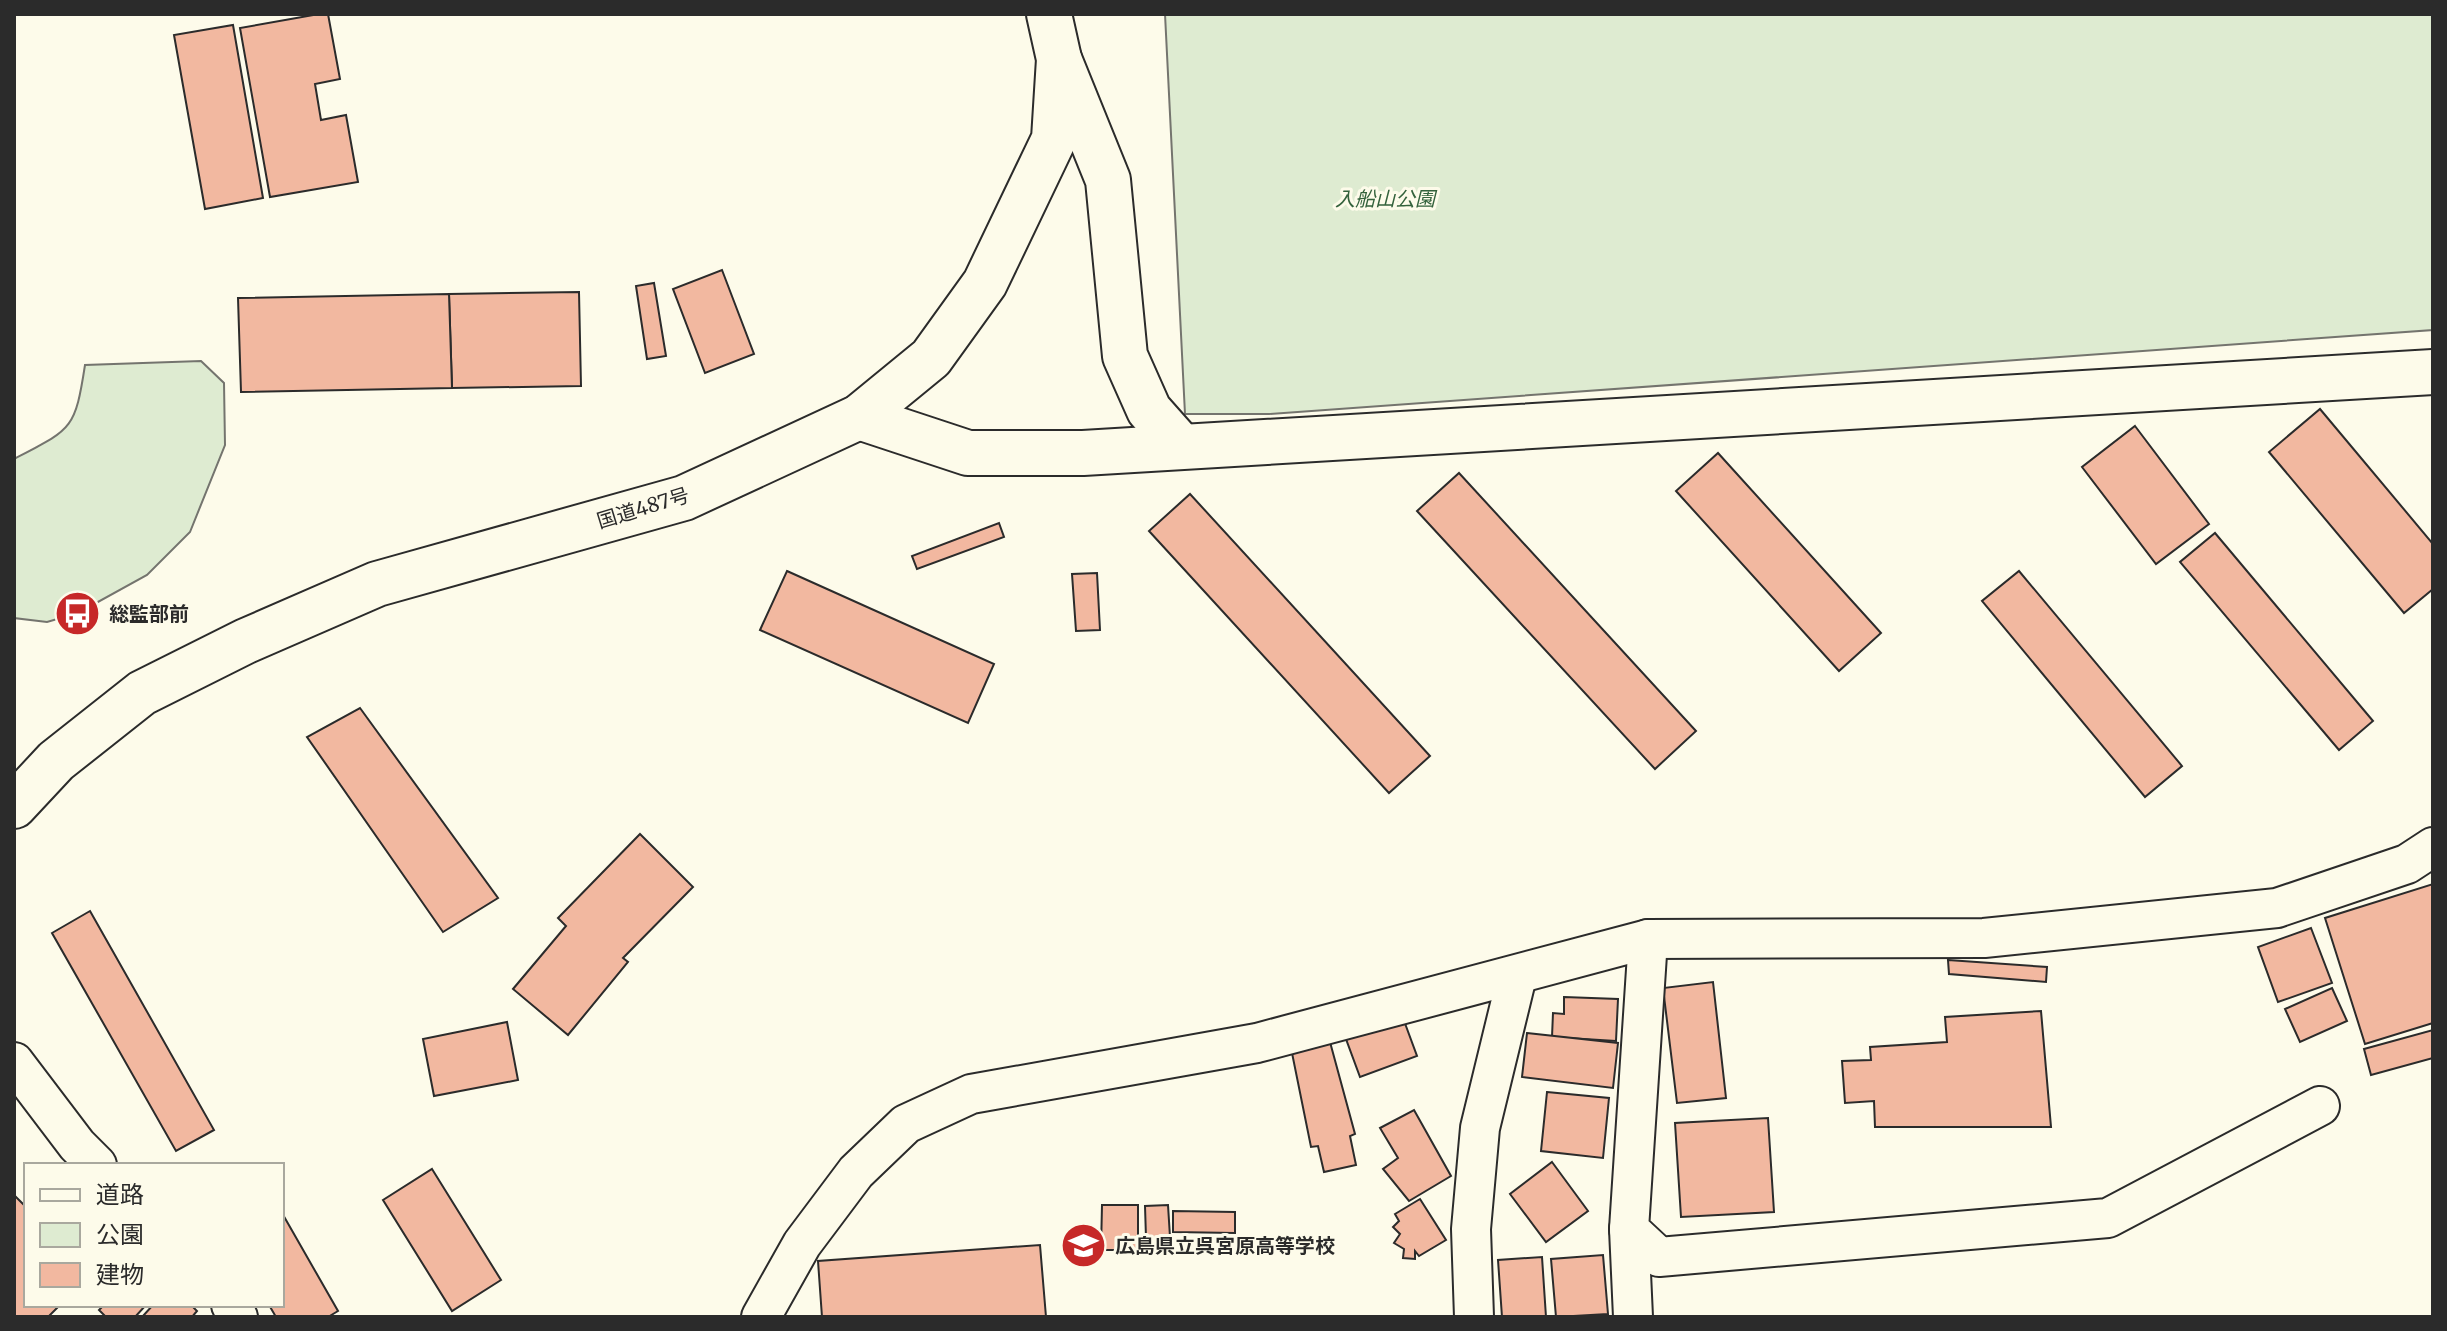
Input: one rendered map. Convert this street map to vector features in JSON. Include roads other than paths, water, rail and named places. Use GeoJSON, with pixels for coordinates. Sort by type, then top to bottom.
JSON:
{"type":"FeatureCollection","features":[{"type":"Feature","properties":{"kind":"main road","name":"国道487号"},"geometry":{"type":"LineString","coordinates":[[14,806],[56,761],[142,693],[246,641],[377,584],[684,498],[859,417],[931,358],[985,283],[1054,139],[1059,59],[1049,14]]}},
{"type":"Feature","properties":{"kind":"main road"},"geometry":{"type":"LineString","coordinates":[[1059,59],[1108,180],[1125,356],[1149,410],[1180,445]]}},
{"type":"Feature","properties":{"kind":"main road"},"geometry":{"type":"LineString","coordinates":[[859,417],[968,453],[1083,453],[2433,372]]}},
{"type":"Feature","properties":{"kind":"street"},"geometry":{"type":"LineString","coordinates":[[761,1317],[802,1244],[856,1172],[906,1124],[971,1094],[1257,1043],[1648,939],[1984,938],[2277,908],[2407,864],[2433,847]]}},
{"type":"Feature","properties":{"kind":"street"},"geometry":{"type":"LineString","coordinates":[[1633,1317],[1629,1229],[1648,939]]}},
{"type":"Feature","properties":{"kind":"street"},"geometry":{"type":"LineString","coordinates":[[1474,1317],[1471,1229],[1480,1128],[1517,976]]}},
{"type":"Feature","properties":{"kind":"street"},"geometry":{"type":"LineString","coordinates":[[14,1062],[77,1145],[95,1163]]}},
{"type":"Feature","properties":{"kind":"street"},"geometry":{"type":"LineString","coordinates":[[1629,1229],[1659,1257],[2108,1218],[2320,1106]]}},
{"type":"Feature","properties":{"kind":"place","name":"総監部前"},"geometry":{"type":"Point","coordinates":[78,614]}},
{"type":"Feature","properties":{"kind":"place","name":"広島県立呉宮原高等学校"},"geometry":{"type":"Point","coordinates":[1084,1246]}},
{"type":"Feature","properties":{"kind":"park label","name":"入船山公園"},"geometry":{"type":"Point","coordinates":[1385,199]}}]}
